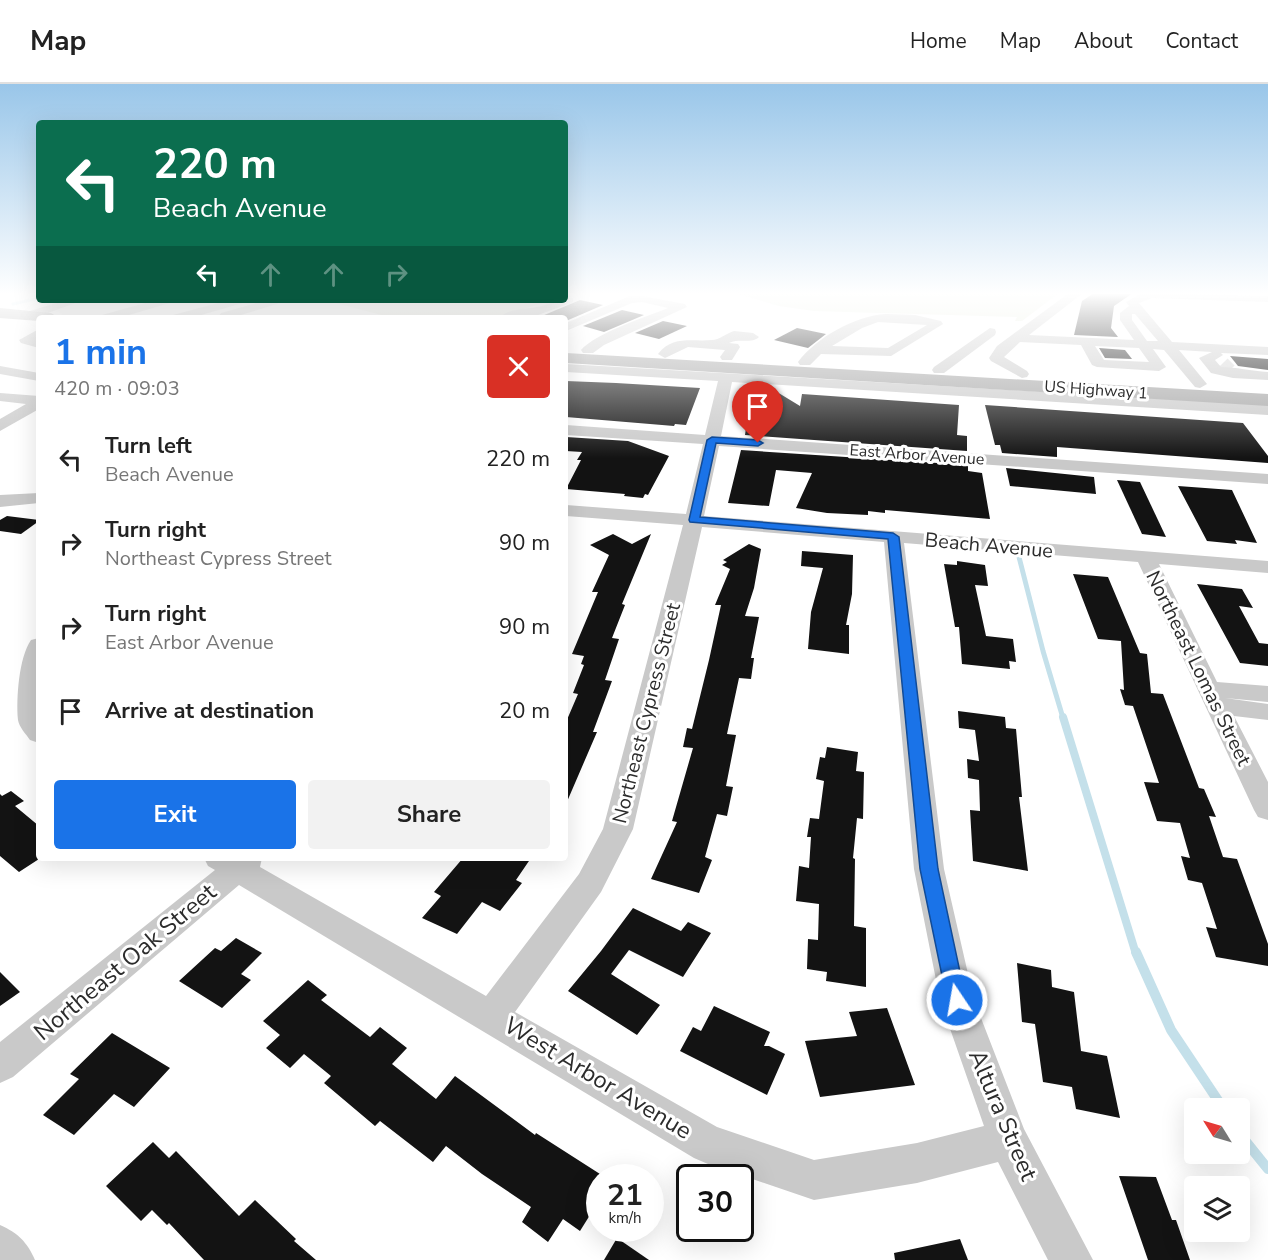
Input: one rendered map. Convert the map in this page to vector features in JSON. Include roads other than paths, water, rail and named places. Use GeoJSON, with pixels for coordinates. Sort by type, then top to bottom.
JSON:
{"type":"FeatureCollection","features":[{"type":"Feature","properties":{"kind":"main road","name":"US Highway 1"},"geometry":{"type":"LineString","coordinates":[[568,348],[665,354],[727,368],[811,361],[1268,400]]}},
{"type":"Feature","properties":{"kind":"main road","name":"US Highway 1"},"geometry":{"type":"LineString","coordinates":[[568,358],[764,369],[811,361],[824,368],[860,365],[1268,388]]}},
{"type":"Feature","properties":{"kind":"street"},"geometry":{"type":"LineString","coordinates":[[665,354],[670,348]]}},
{"type":"Feature","properties":{"kind":"street"},"geometry":{"type":"LineString","coordinates":[[727,368],[734,348]]}},
{"type":"Feature","properties":{"kind":"street"},"geometry":{"type":"LineString","coordinates":[[811,361],[830,348]]}},
{"type":"Feature","properties":{"kind":"street"},"geometry":{"type":"LineString","coordinates":[[811,361],[891,352],[898,348]]}},
{"type":"Feature","properties":{"kind":"street"},"geometry":{"type":"LineString","coordinates":[[939,370],[969,348]]}},
{"type":"Feature","properties":{"kind":"street"},"geometry":{"type":"LineString","coordinates":[[1004,348],[996,358],[1022,374]]}},
{"type":"Feature","properties":{"kind":"street"},"geometry":{"type":"LineString","coordinates":[[1089,348],[1097,362],[1102,364],[1159,367],[1144,348]]}},
{"type":"Feature","properties":{"kind":"street"},"geometry":{"type":"LineString","coordinates":[[1169,348],[1200,384]]}},
{"type":"Feature","properties":{"kind":"street"},"geometry":{"type":"LineString","coordinates":[[1205,348],[1268,351]]}},
{"type":"Feature","properties":{"kind":"street"},"geometry":{"type":"LineString","coordinates":[[1268,356],[1214,353],[1225,365],[1268,376]]}},
{"type":"Feature","properties":{"kind":"street"},"geometry":{"type":"LineString","coordinates":[[0,360],[36,363]]}},
{"type":"Feature","properties":{"kind":"street"},"geometry":{"type":"LineString","coordinates":[[568,368],[727,368],[1268,410]]}},
{"type":"Feature","properties":{"kind":"street","name":"Northeast Cypress Street"},"geometry":{"type":"LineString","coordinates":[[492,1016],[590,883],[618,829],[694,520],[727,368]]}},
{"type":"Feature","properties":{"kind":"street"},"geometry":{"type":"LineString","coordinates":[[0,370],[36,376]]}},
{"type":"Feature","properties":{"kind":"street"},"geometry":{"type":"LineString","coordinates":[[0,397],[36,400]]}},
{"type":"Feature","properties":{"kind":"street"},"geometry":{"type":"LineString","coordinates":[[0,418],[36,400]]}},
{"type":"Feature","properties":{"kind":"street"},"geometry":{"type":"LineString","coordinates":[[0,426],[36,401]]}},
{"type":"Feature","properties":{"kind":"street","name":"East Arbor Avenue"},"geometry":{"type":"LineString","coordinates":[[568,430],[1268,478]]}},
{"type":"Feature","properties":{"kind":"street"},"geometry":{"type":"LineString","coordinates":[[0,501],[36,498]]}},
{"type":"Feature","properties":{"kind":"street","name":"Beach Avenue"},"geometry":{"type":"LineString","coordinates":[[568,510],[1268,567]]}},
{"type":"Feature","properties":{"kind":"street","name":"Altura Street"},"geometry":{"type":"LineString","coordinates":[[893,537],[929,869],[957,1000],[1008,1140],[1071,1260]]}},
{"type":"Feature","properties":{"kind":"street","name":"Northeast Lomas Street"},"geometry":{"type":"LineString","coordinates":[[1146,558],[1268,810]]}},
{"type":"Feature","properties":{"kind":"street"},"geometry":{"type":"LineString","coordinates":[[36,657],[32,672],[31,722],[36,730]]}},
{"type":"Feature","properties":{"kind":"street"},"geometry":{"type":"LineString","coordinates":[[1212,697],[1268,694]]}},
{"type":"Feature","properties":{"kind":"street"},"geometry":{"type":"LineString","coordinates":[[1212,697],[1268,712]]}},
{"type":"Feature","properties":{"kind":"street","name":"West Arbor Avenue"},"geometry":{"type":"LineString","coordinates":[[235,862],[708,1144],[814,1180],[917,1163],[1008,1140]]}},
{"type":"Feature","properties":{"kind":"street","name":"Northeast Oak Street"},"geometry":{"type":"LineString","coordinates":[[0,1065],[235,862]]}},
{"type":"Feature","properties":{"kind":"street"},"geometry":{"type":"LineString","coordinates":[[0,1247],[13,1260]]}},
{"type":"Feature","properties":{"kind":"waterway"},"geometry":{"type":"LineString","coordinates":[[1019,557],[1063,718]]}},
{"type":"Feature","properties":{"kind":"waterway"},"geometry":{"type":"LineString","coordinates":[[1063,717],[1136,954]]}},
{"type":"Feature","properties":{"kind":"waterway"},"geometry":{"type":"LineString","coordinates":[[1136,952],[1171,1030],[1216,1098]]}},
{"type":"Feature","properties":{"kind":"waterway"},"geometry":{"type":"LineString","coordinates":[[1250,1147],[1268,1169]]}},
{"type":"Feature","properties":{"kind":"tunnel"},"geometry":{"type":"LineString","coordinates":[[1223,363],[1230,370]]}}]}
